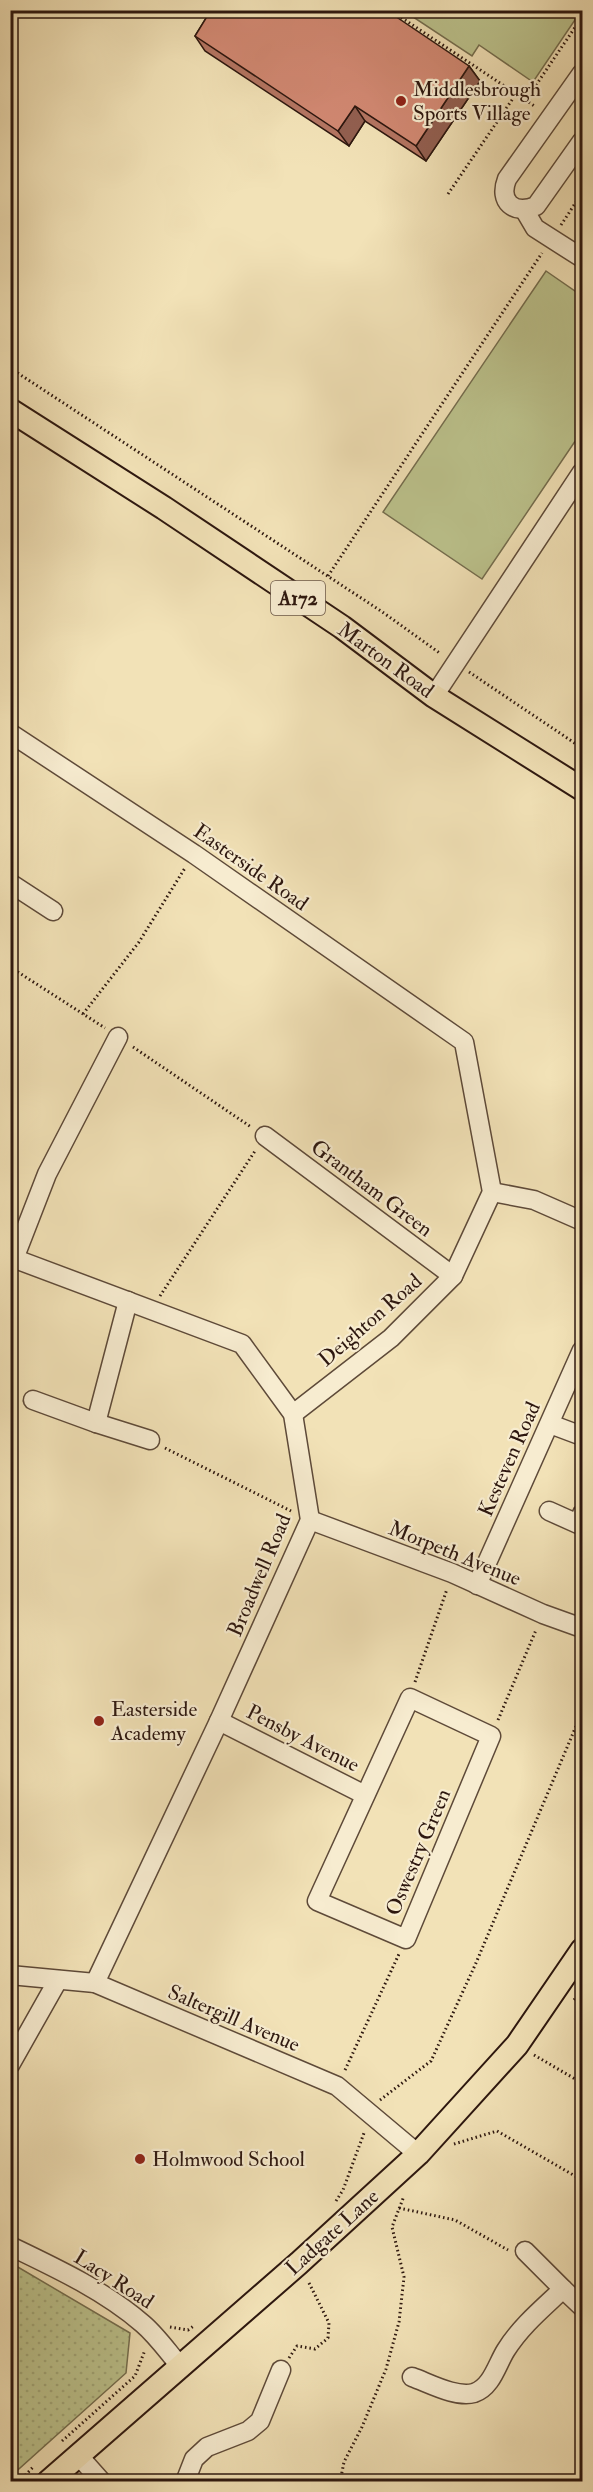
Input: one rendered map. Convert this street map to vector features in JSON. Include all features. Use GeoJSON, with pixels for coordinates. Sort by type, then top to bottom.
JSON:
{"type":"FeatureCollection","features":[{"type":"Feature","properties":{"kind":"main road","name":"Marton Road"},"geometry":{"type":"LineString","coordinates":[[10,410],[164,508],[342,627],[434,696],[582,789]]}},
{"type":"Feature","properties":{"kind":"main road","name":"Ladgate Lane"},"geometry":{"type":"LineString","coordinates":[[48,2481],[299,2263],[418,2154],[517,2045],[582,1950]]}},
{"type":"Feature","properties":{"kind":"street"},"geometry":{"type":"LineString","coordinates":[[582,73],[507,179],[503,189],[505,199],[513,206],[525,211],[531,225],[582,258]]}},
{"type":"Feature","properties":{"kind":"street"},"geometry":{"type":"LineString","coordinates":[[525,211],[536,206],[543,198],[582,141]]}},
{"type":"Feature","properties":{"kind":"street"},"geometry":{"type":"LineString","coordinates":[[434,696],[582,472]]}},
{"type":"Feature","properties":{"kind":"street","name":"Easterside Road"},"geometry":{"type":"LineString","coordinates":[[10,734],[194,854],[464,1042],[492,1192]]}},
{"type":"Feature","properties":{"kind":"street"},"geometry":{"type":"LineString","coordinates":[[10,883],[53,911]]}},
{"type":"Feature","properties":{"kind":"street"},"geometry":{"type":"LineString","coordinates":[[12,1258],[47,1174],[118,1037]]}},
{"type":"Feature","properties":{"kind":"street","name":"Grantham Green"},"geometry":{"type":"LineString","coordinates":[[265,1136],[453,1276]]}},
{"type":"Feature","properties":{"kind":"street"},"geometry":{"type":"LineString","coordinates":[[492,1192],[534,1200],[582,1221]]}},
{"type":"Feature","properties":{"kind":"street","name":"Deighton Road"},"geometry":{"type":"LineString","coordinates":[[293,1414],[391,1338],[453,1276],[492,1192]]}},
{"type":"Feature","properties":{"kind":"street","name":"Broadwell Road"},"geometry":{"type":"LineString","coordinates":[[12,1258],[242,1344],[293,1414],[310,1520],[219,1721],[95,1983]]}},
{"type":"Feature","properties":{"kind":"street"},"geometry":{"type":"LineString","coordinates":[[96,1423],[128,1301]]}},
{"type":"Feature","properties":{"kind":"street","name":"Kesteven Road"},"geometry":{"type":"LineString","coordinates":[[477,1585],[582,1350]]}},
{"type":"Feature","properties":{"kind":"street"},"geometry":{"type":"LineString","coordinates":[[33,1400],[150,1440]]}},
{"type":"Feature","properties":{"kind":"street"},"geometry":{"type":"LineString","coordinates":[[550,1424],[582,1436]]}},
{"type":"Feature","properties":{"kind":"street"},"geometry":{"type":"LineString","coordinates":[[549,1511],[578,1524],[582,1514]]}},
{"type":"Feature","properties":{"kind":"street","name":"Morpeth Avenue"},"geometry":{"type":"LineString","coordinates":[[310,1520],[452,1573],[543,1614],[582,1628]]}},
{"type":"Feature","properties":{"kind":"street"},"geometry":{"type":"LineString","coordinates":[[410,1698],[491,1736]]}},
{"type":"Feature","properties":{"kind":"street","name":"Oswestry Green"},"geometry":{"type":"LineString","coordinates":[[410,1698],[317,1901],[406,1939],[491,1736]]}},
{"type":"Feature","properties":{"kind":"street","name":"Pensby Avenue"},"geometry":{"type":"LineString","coordinates":[[219,1721],[365,1795]]}},
{"type":"Feature","properties":{"kind":"street","name":"Saltergill Avenue"},"geometry":{"type":"LineString","coordinates":[[10,1975],[95,1983],[337,2086],[418,2154]]}},
{"type":"Feature","properties":{"kind":"street"},"geometry":{"type":"LineString","coordinates":[[10,2065],[58,1980]]}},
{"type":"Feature","properties":{"kind":"street","name":"Lacy Road"},"geometry":{"type":"LineString","coordinates":[[10,2246],[61,2270],[130,2313],[145,2326],[180,2366]]}},
{"type":"Feature","properties":{"kind":"street"},"geometry":{"type":"LineString","coordinates":[[525,2251],[582,2307]]}},
{"type":"Feature","properties":{"kind":"street"},"geometry":{"type":"LineString","coordinates":[[412,2378],[460,2394],[474,2393],[486,2385],[507,2349],[522,2329],[563,2289]]}},
{"type":"Feature","properties":{"kind":"street"},"geometry":{"type":"LineString","coordinates":[[185,2481],[194,2459],[207,2447],[248,2431],[260,2421],[281,2370]]}},
{"type":"Feature","properties":{"kind":"street"},"geometry":{"type":"LineString","coordinates":[[78,2455],[102,2481]]}},
{"type":"Feature","properties":{"kind":"path"},"geometry":{"type":"LineString","coordinates":[[390,10],[552,118]]}},
{"type":"Feature","properties":{"kind":"path"},"geometry":{"type":"LineString","coordinates":[[526,100],[582,17]]}},
{"type":"Feature","properties":{"kind":"path"},"geometry":{"type":"LineString","coordinates":[[448,194],[516,94]]}},
{"type":"Feature","properties":{"kind":"path"},"geometry":{"type":"LineString","coordinates":[[328,576],[582,193]]}},
{"type":"Feature","properties":{"kind":"path"},"geometry":{"type":"LineString","coordinates":[[10,368],[328,576],[582,748]]}},
{"type":"Feature","properties":{"kind":"path"},"geometry":{"type":"LineString","coordinates":[[82,1014],[139,942],[194,854]]}},
{"type":"Feature","properties":{"kind":"path"},"geometry":{"type":"LineString","coordinates":[[10,967],[265,1136],[152,1310]]}},
{"type":"Feature","properties":{"kind":"path"},"geometry":{"type":"LineString","coordinates":[[150,1440],[310,1520]]}},
{"type":"Feature","properties":{"kind":"path"},"geometry":{"type":"LineString","coordinates":[[410,1698],[452,1573]]}},
{"type":"Feature","properties":{"kind":"path"},"geometry":{"type":"LineString","coordinates":[[491,1736],[543,1614]]}},
{"type":"Feature","properties":{"kind":"path"},"geometry":{"type":"LineString","coordinates":[[333,2206],[343,2190],[371,2115],[379,2100],[431,2061],[476,1962],[582,1712]]}},
{"type":"Feature","properties":{"kind":"path"},"geometry":{"type":"LineString","coordinates":[[337,2086],[406,1939]]}},
{"type":"Feature","properties":{"kind":"path"},"geometry":{"type":"LineString","coordinates":[[517,2045],[582,2083]]}},
{"type":"Feature","properties":{"kind":"path"},"geometry":{"type":"LineString","coordinates":[[452,2144],[497,2132],[582,2180]]}},
{"type":"Feature","properties":{"kind":"path"},"geometry":{"type":"LineString","coordinates":[[340,2481],[344,2462],[362,2427],[386,2369],[399,2322],[404,2277],[392,2227],[407,2186]]}},
{"type":"Feature","properties":{"kind":"path"},"geometry":{"type":"LineString","coordinates":[[399,2208],[455,2220],[519,2256],[525,2251]]}},
{"type":"Feature","properties":{"kind":"path"},"geometry":{"type":"LineString","coordinates":[[281,2370],[297,2346],[315,2349],[328,2338],[329,2324],[299,2263]]}},
{"type":"Feature","properties":{"kind":"green space"},"geometry":{"type":"Polygon","coordinates":[[[404,11],[581,11],[533,82],[479,45],[472,56],[404,11]]]}},
{"type":"Feature","properties":{"kind":"green space"},"geometry":{"type":"Polygon","coordinates":[[[546,271],[582,296],[582,431],[482,579],[383,512],[546,271]]]}},
{"type":"Feature","properties":{"kind":"green space"},"geometry":{"type":"Polygon","coordinates":[[[11,2263],[130,2333],[126,2373],[11,2476],[11,2263]]]}},
{"type":"Feature","properties":{"kind":"building","name":"Middlesbrough Sports Village"},"geometry":{"type":"Polygon","coordinates":[[[211,10],[386,10],[469,66],[416,146],[355,106],[338,131],[195,36],[211,10]]]}},
{"type":"Feature","properties":{"kind":"place","name":"Middlesbrough Sports Village"},"geometry":{"type":"Point","coordinates":[401,101]}},
{"type":"Feature","properties":{"kind":"place","name":"Easterside Academy"},"geometry":{"type":"Point","coordinates":[99,1721]}},
{"type":"Feature","properties":{"kind":"place","name":"Holmwood School"},"geometry":{"type":"Point","coordinates":[140,2159]}}]}
